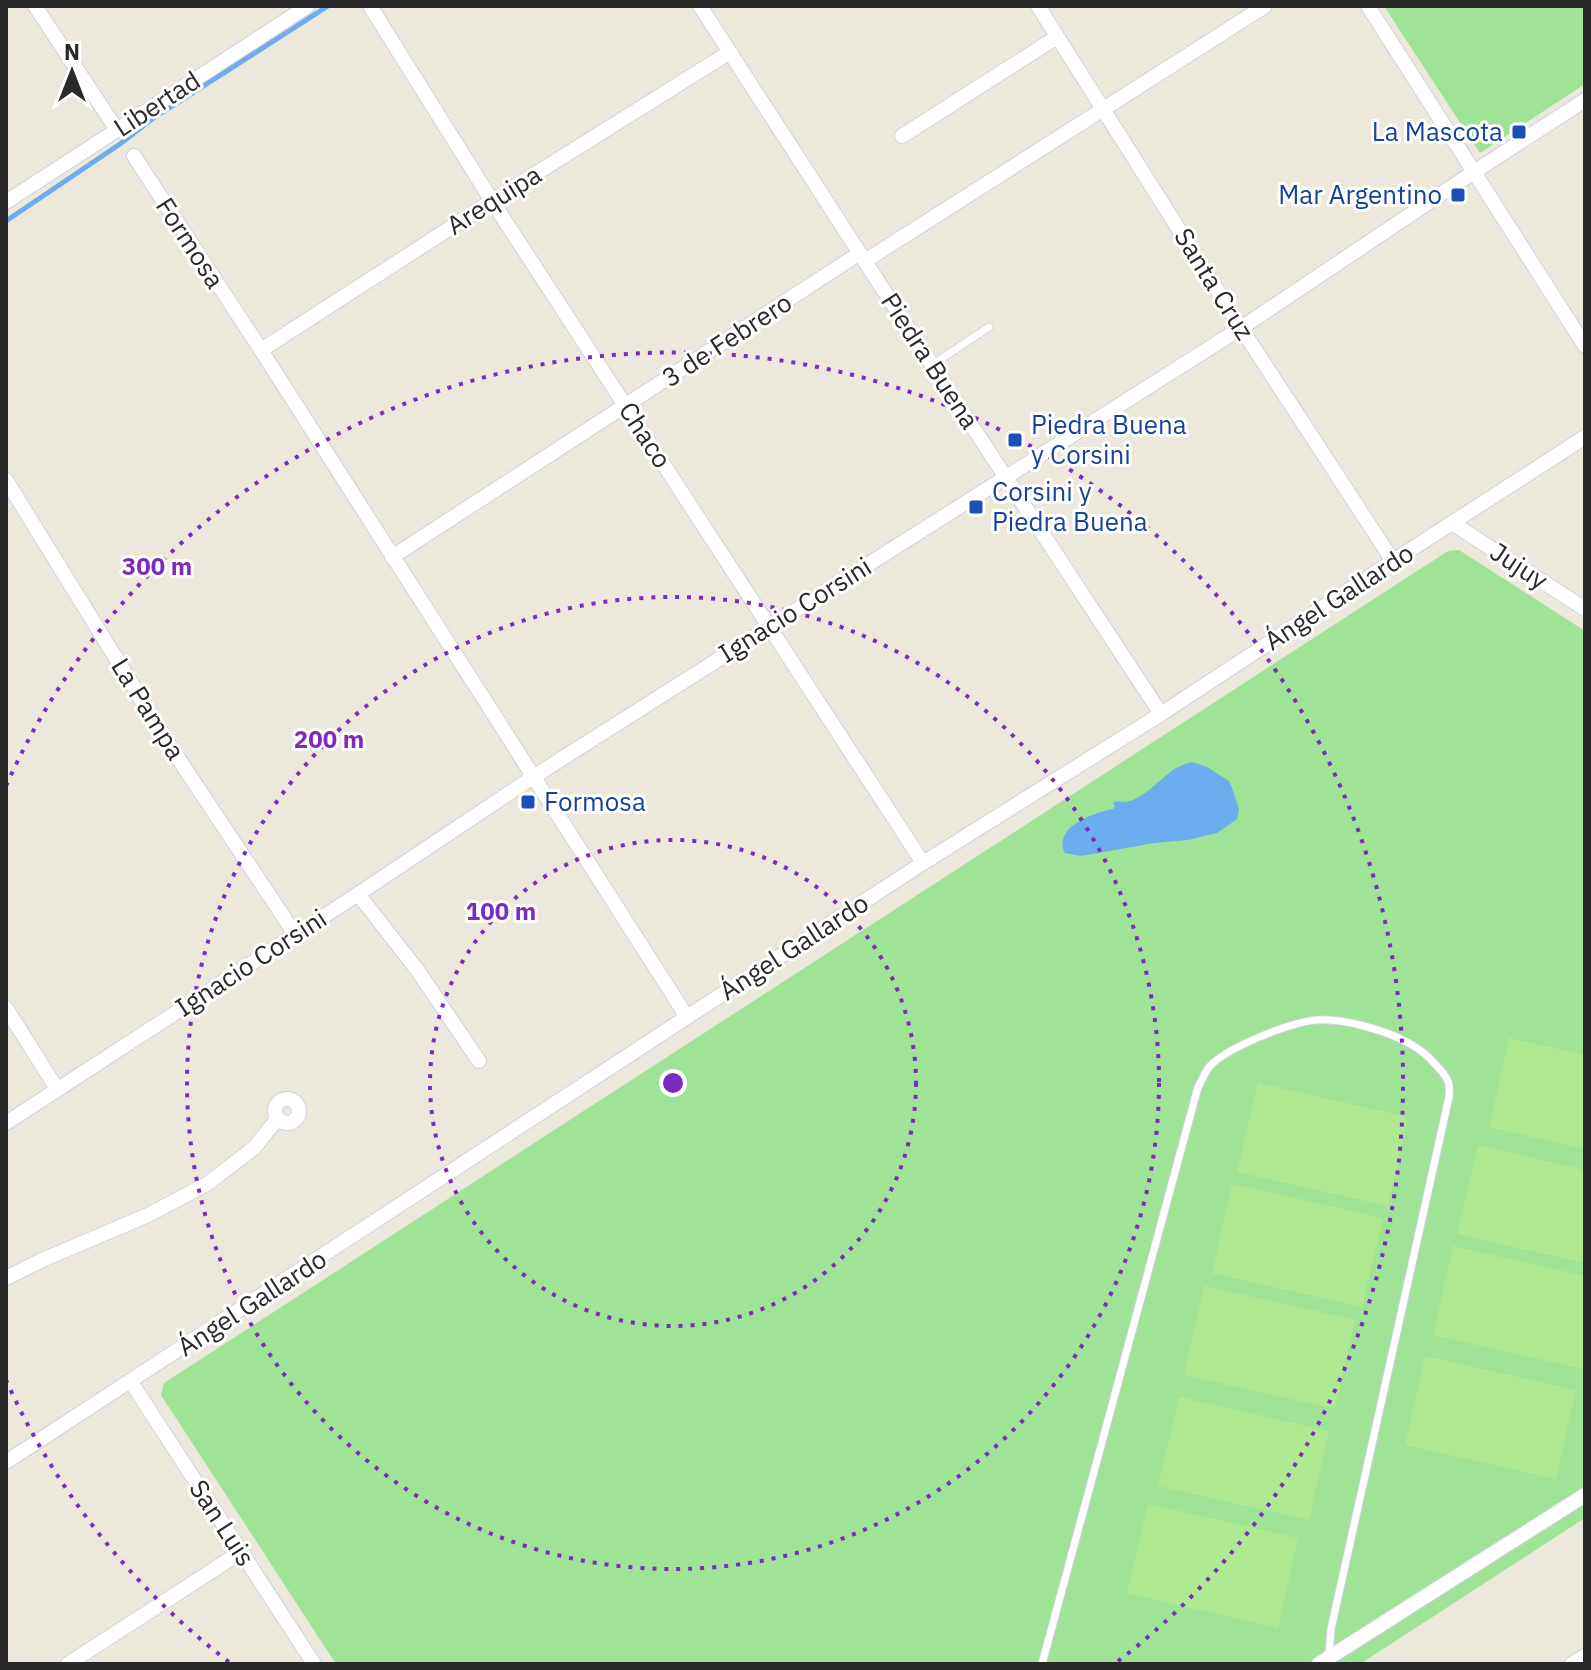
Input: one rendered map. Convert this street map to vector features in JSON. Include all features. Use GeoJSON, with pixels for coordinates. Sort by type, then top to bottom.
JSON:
{"type":"FeatureCollection","features":[{"type":"Feature","properties":{"kind":"street"},"geometry":{"type":"LineString","coordinates":[[35,6],[117,130]]}},
{"type":"Feature","properties":{"kind":"street","name":"Libertad"},"geometry":{"type":"LineString","coordinates":[[6,202],[308,6]]}},
{"type":"Feature","properties":{"kind":"street","name":"Chaco"},"geometry":{"type":"LineString","coordinates":[[370,6],[492,201],[923,863]]}},
{"type":"Feature","properties":{"kind":"street","name":"Piedra Buena"},"geometry":{"type":"LineString","coordinates":[[700,6],[1161,714]]}},
{"type":"Feature","properties":{"kind":"street","name":"Santa Cruz"},"geometry":{"type":"LineString","coordinates":[[1038,6],[1241,328],[1393,561]]}},
{"type":"Feature","properties":{"kind":"street","name":"3 de Febrero"},"geometry":{"type":"LineString","coordinates":[[392,557],[625,406],[1265,6]]}},
{"type":"Feature","properties":{"kind":"street"},"geometry":{"type":"LineString","coordinates":[[1368,6],[1585,346]]}},
{"type":"Feature","properties":{"kind":"street"},"geometry":{"type":"LineString","coordinates":[[902,136],[1057,37]]}},
{"type":"Feature","properties":{"kind":"street","name":"Arequipa"},"geometry":{"type":"LineString","coordinates":[[261,350],[730,52]]}},
{"type":"Feature","properties":{"kind":"street","name":"Ignacio Corsini"},"geometry":{"type":"LineString","coordinates":[[6,1123],[533,777],[1241,328],[1585,100]]}},
{"type":"Feature","properties":{"kind":"street","name":"Formosa"},"geometry":{"type":"LineString","coordinates":[[134,156],[687,1017]]}},
{"type":"Feature","properties":{"kind":"street","name":"Ángel Gallardo"},"geometry":{"type":"LineString","coordinates":[[6,1462],[923,863],[1161,714],[1585,437]]}},
{"type":"Feature","properties":{"kind":"street","name":"La Pampa"},"geometry":{"type":"LineString","coordinates":[[6,480],[172,749],[295,934]]}},
{"type":"Feature","properties":{"kind":"street","name":"Jujuy"},"geometry":{"type":"LineString","coordinates":[[1452,523],[1585,609]]}},
{"type":"Feature","properties":{"kind":"street"},"geometry":{"type":"LineString","coordinates":[[358,894],[418,971],[479,1061]]}},
{"type":"Feature","properties":{"kind":"street"},"geometry":{"type":"LineString","coordinates":[[6,1008],[57,1089]]}},
{"type":"Feature","properties":{"kind":"street"},"geometry":{"type":"LineString","coordinates":[[6,1278],[137,1221],[207,1184],[254,1148],[278,1118]]}},
{"type":"Feature","properties":{"kind":"street","name":"San Luis"},"geometry":{"type":"LineString","coordinates":[[131,1382],[314,1664]]}},
{"type":"Feature","properties":{"kind":"street"},"geometry":{"type":"LineString","coordinates":[[1324,1661],[1585,1495]]}},
{"type":"Feature","properties":{"kind":"street"},"geometry":{"type":"LineString","coordinates":[[68,1664],[241,1552]]}},
{"type":"Feature","properties":{"kind":"street"},"geometry":{"type":"LineString","coordinates":[[1572,1664],[1585,1656]]}},
{"type":"Feature","properties":{"kind":"lane"},"geometry":{"type":"LineString","coordinates":[[932,365],[989,327]]}},
{"type":"Feature","properties":{"kind":"lane"},"geometry":{"type":"LineString","coordinates":[[1042,1664],[1198,1087],[1209,1067],[1227,1053],[1300,1023],[1320,1020],[1347,1023],[1412,1044],[1445,1074],[1449,1085],[1449,1097],[1324,1661]]}},
{"type":"Feature","properties":{"kind":"green space"},"geometry":{"type":"Polygon","coordinates":[[[1384,6],[1585,6],[1585,84],[1480,153],[1384,6]]]}},
{"type":"Feature","properties":{"kind":"green space"},"geometry":{"type":"Polygon","coordinates":[[[1459,550],[1585,631],[1585,1518],[1360,1664],[336,1664],[161,1395],[164,1383],[1448,551],[1459,550]]]}},
{"type":"Feature","properties":{"kind":"green space"},"geometry":{"type":"Polygon","coordinates":[[[1509,1038],[1585,1055],[1585,1149],[1489,1127],[1509,1038]]]}},
{"type":"Feature","properties":{"kind":"green space"},"geometry":{"type":"Polygon","coordinates":[[[1258,1083],[1408,1117],[1388,1206],[1237,1172],[1258,1083]]]}},
{"type":"Feature","properties":{"kind":"green space"},"geometry":{"type":"Polygon","coordinates":[[[1478,1145],[1585,1170],[1585,1263],[1457,1234],[1478,1145]]]}},
{"type":"Feature","properties":{"kind":"green space"},"geometry":{"type":"Polygon","coordinates":[[[1232,1184],[1383,1218],[1362,1307],[1212,1273],[1232,1184]]]}},
{"type":"Feature","properties":{"kind":"green space"},"geometry":{"type":"Polygon","coordinates":[[[1453,1246],[1585,1276],[1583,1369],[1433,1335],[1453,1246]]]}},
{"type":"Feature","properties":{"kind":"green space"},"geometry":{"type":"Polygon","coordinates":[[[1204,1286],[1355,1320],[1335,1409],[1184,1375],[1204,1286]]]}},
{"type":"Feature","properties":{"kind":"green space"},"geometry":{"type":"Polygon","coordinates":[[[1425,1356],[1576,1390],[1556,1479],[1405,1445],[1425,1356]]]}},
{"type":"Feature","properties":{"kind":"green space"},"geometry":{"type":"Polygon","coordinates":[[[1179,1397],[1329,1431],[1309,1520],[1158,1486],[1179,1397]]]}},
{"type":"Feature","properties":{"kind":"green space"},"geometry":{"type":"Polygon","coordinates":[[[1148,1504],[1298,1538],[1278,1628],[1127,1593],[1148,1504]]]}},
{"type":"Feature","properties":{"kind":"water"},"geometry":{"type":"Polygon","coordinates":[[[1192,762],[1207,767],[1229,781],[1239,809],[1233,822],[1217,833],[1188,840],[1081,856],[1065,853],[1065,836],[1077,823],[1113,809],[1113,803],[1117,801],[1131,801],[1139,797],[1173,770],[1192,762]]]}},
{"type":"Feature","properties":{"kind":"waterway"},"geometry":{"type":"LineString","coordinates":[[6,221],[152,119],[328,6]]}},
{"type":"Feature","properties":{"kind":"place","name":"La Mascota"},"geometry":{"type":"Point","coordinates":[1519,132]}},
{"type":"Feature","properties":{"kind":"place","name":"Mar Argentino"},"geometry":{"type":"Point","coordinates":[1458,195]}},
{"type":"Feature","properties":{"kind":"place","name":"Piedra Buena y Corsini"},"geometry":{"type":"Point","coordinates":[1015,440]}},
{"type":"Feature","properties":{"kind":"place","name":"Corsini y Piedra Buena"},"geometry":{"type":"Point","coordinates":[976,507]}},
{"type":"Feature","properties":{"kind":"place","name":"Formosa"},"geometry":{"type":"Point","coordinates":[528,802]}}]}
